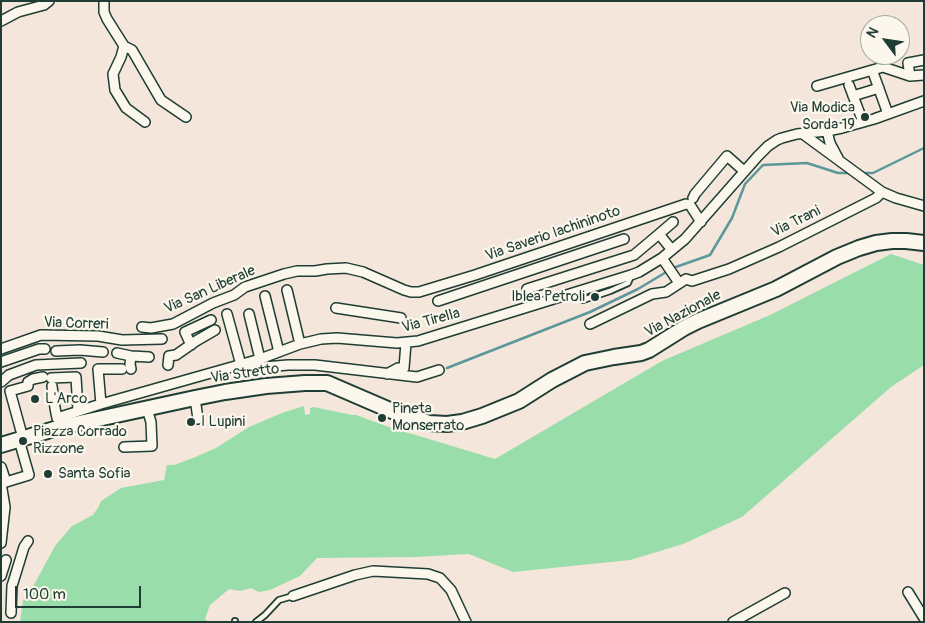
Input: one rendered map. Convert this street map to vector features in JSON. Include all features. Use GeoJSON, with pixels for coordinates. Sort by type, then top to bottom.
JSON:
{"type":"FeatureCollection","features":[{"type":"Feature","properties":{"kind":"street"},"geometry":{"type":"LineString","coordinates":[[1,21],[18,12],[44,5],[49,1]]}},
{"type":"Feature","properties":{"kind":"street"},"geometry":{"type":"LineString","coordinates":[[104,1],[106,19],[124,46],[132,50],[161,100],[186,117]]}},
{"type":"Feature","properties":{"kind":"street"},"geometry":{"type":"LineString","coordinates":[[124,46],[113,74],[115,90],[126,108],[145,122]]}},
{"type":"Feature","properties":{"kind":"street"},"geometry":{"type":"LineString","coordinates":[[910,76],[908,63],[924,60]]}},
{"type":"Feature","properties":{"kind":"street"},"geometry":{"type":"LineString","coordinates":[[817,86],[883,67],[910,76],[924,75]]}},
{"type":"Feature","properties":{"kind":"street"},"geometry":{"type":"LineString","coordinates":[[874,76],[888,114]]}},
{"type":"Feature","properties":{"kind":"street"},"geometry":{"type":"LineString","coordinates":[[849,85],[863,122]]}},
{"type":"Feature","properties":{"kind":"street"},"geometry":{"type":"LineString","coordinates":[[853,96],[878,88]]}},
{"type":"Feature","properties":{"kind":"street","name":"Via Tirella"},"geometry":{"type":"LineString","coordinates":[[75,414],[101,404],[260,359],[300,344],[321,339],[337,338],[397,344],[406,343],[438,335],[635,273],[664,262],[672,250],[701,222],[744,171],[776,140],[790,135],[827,131],[863,122],[924,101]]}},
{"type":"Feature","properties":{"kind":"street"},"geometry":{"type":"LineString","coordinates":[[827,131],[830,143],[841,163]]}},
{"type":"Feature","properties":{"kind":"street"},"geometry":{"type":"LineString","coordinates":[[803,134],[882,192],[924,206]]}},
{"type":"Feature","properties":{"kind":"street"},"geometry":{"type":"LineString","coordinates":[[693,198],[728,156],[744,171]]}},
{"type":"Feature","properties":{"kind":"street","name":"Via Trani"},"geometry":{"type":"LineString","coordinates":[[590,324],[652,294],[666,292],[676,279],[692,281],[729,269],[779,247],[876,198],[882,192]]}},
{"type":"Feature","properties":{"kind":"street","name":"Via Saverio Iachininoto"},"geometry":{"type":"LineString","coordinates":[[404,290],[419,292],[429,290],[686,204],[690,205],[701,222]]}},
{"type":"Feature","properties":{"kind":"street"},"geometry":{"type":"LineString","coordinates":[[527,289],[634,254],[673,222]]}},
{"type":"Feature","properties":{"kind":"street"},"geometry":{"type":"LineString","coordinates":[[659,234],[672,250]]}},
{"type":"Feature","properties":{"kind":"street"},"geometry":{"type":"LineString","coordinates":[[438,301],[624,239]]}},
{"type":"Feature","properties":{"kind":"street","name":"Via Nazionale"},"geometry":{"type":"LineString","coordinates":[[429,423],[447,424],[482,416],[518,401],[585,363],[650,350],[698,321],[783,285],[837,257],[859,248],[892,241],[924,243]]}},
{"type":"Feature","properties":{"kind":"street"},"geometry":{"type":"LineString","coordinates":[[634,254],[635,273]]}},
{"type":"Feature","properties":{"kind":"street"},"geometry":{"type":"LineString","coordinates":[[664,262],[676,279]]}},
{"type":"Feature","properties":{"kind":"street","name":"Via San Liberale"},"geometry":{"type":"LineString","coordinates":[[142,327],[151,328],[173,324],[213,303],[234,295],[245,287],[297,271],[315,272],[346,268],[363,272],[404,290]]}},
{"type":"Feature","properties":{"kind":"street"},"geometry":{"type":"LineString","coordinates":[[576,274],[577,291]]}},
{"type":"Feature","properties":{"kind":"street"},"geometry":{"type":"LineString","coordinates":[[287,290],[300,344]]}},
{"type":"Feature","properties":{"kind":"street"},"geometry":{"type":"LineString","coordinates":[[265,296],[279,352]]}},
{"type":"Feature","properties":{"kind":"street"},"geometry":{"type":"LineString","coordinates":[[336,308],[401,318]]}},
{"type":"Feature","properties":{"kind":"street"},"geometry":{"type":"LineString","coordinates":[[227,314],[237,366],[252,368],[316,365],[416,377],[439,370]]}},
{"type":"Feature","properties":{"kind":"street"},"geometry":{"type":"LineString","coordinates":[[249,314],[260,359]]}},
{"type":"Feature","properties":{"kind":"street"},"geometry":{"type":"LineString","coordinates":[[191,345],[185,332],[211,320]]}},
{"type":"Feature","properties":{"kind":"street"},"geometry":{"type":"LineString","coordinates":[[168,365],[169,356],[176,355],[215,330]]}},
{"type":"Feature","properties":{"kind":"street"},"geometry":{"type":"LineString","coordinates":[[24,336],[38,331],[64,332],[64,335]]}},
{"type":"Feature","properties":{"kind":"street","name":"Via Correri"},"geometry":{"type":"LineString","coordinates":[[1,349],[41,335],[98,336],[122,340],[162,339]]}},
{"type":"Feature","properties":{"kind":"street"},"geometry":{"type":"LineString","coordinates":[[387,374],[398,368],[404,368],[406,343]]}},
{"type":"Feature","properties":{"kind":"street"},"geometry":{"type":"LineString","coordinates":[[1,362],[39,349],[45,349]]}},
{"type":"Feature","properties":{"kind":"street"},"geometry":{"type":"LineString","coordinates":[[56,351],[80,350],[103,352]]}},
{"type":"Feature","properties":{"kind":"street"},"geometry":{"type":"LineString","coordinates":[[117,353],[149,357]]}},
{"type":"Feature","properties":{"kind":"street"},"geometry":{"type":"LineString","coordinates":[[101,404],[98,369],[127,369],[131,356]]}},
{"type":"Feature","properties":{"kind":"street"},"geometry":{"type":"LineString","coordinates":[[1,382],[9,375],[30,366],[81,363]]}},
{"type":"Feature","properties":{"kind":"street"},"geometry":{"type":"LineString","coordinates":[[4,482],[29,475],[10,391],[28,386],[28,382],[33,379],[49,381],[76,376],[75,414]]}},
{"type":"Feature","properties":{"kind":"street"},"geometry":{"type":"LineString","coordinates":[[49,381],[54,408],[59,422]]}},
{"type":"Feature","properties":{"kind":"street","name":"Via Stretto"},"geometry":{"type":"LineString","coordinates":[[59,422],[93,420],[195,398],[266,386],[326,383],[392,411],[429,423]]}},
{"type":"Feature","properties":{"kind":"street"},"geometry":{"type":"LineString","coordinates":[[195,398],[198,419]]}},
{"type":"Feature","properties":{"kind":"street"},"geometry":{"type":"LineString","coordinates":[[124,447],[152,446],[151,422],[147,409]]}},
{"type":"Feature","properties":{"kind":"street"},"geometry":{"type":"LineString","coordinates":[[1,438],[59,422],[75,414],[93,420]]}},
{"type":"Feature","properties":{"kind":"street"},"geometry":{"type":"LineString","coordinates":[[1,445],[20,432]]}},
{"type":"Feature","properties":{"kind":"street"},"geometry":{"type":"LineString","coordinates":[[1,467],[5,507],[1,543]]}},
{"type":"Feature","properties":{"kind":"street"},"geometry":{"type":"LineString","coordinates":[[10,613],[12,586],[24,547],[28,541]]}},
{"type":"Feature","properties":{"kind":"street"},"geometry":{"type":"LineString","coordinates":[[1,576],[6,560]]}},
{"type":"Feature","properties":{"kind":"street"},"geometry":{"type":"LineString","coordinates":[[293,596],[355,575],[374,571],[428,574],[440,578],[451,590],[466,622]]}},
{"type":"Feature","properties":{"kind":"street"},"geometry":{"type":"LineString","coordinates":[[908,592],[924,618]]}},
{"type":"Feature","properties":{"kind":"street"},"geometry":{"type":"LineString","coordinates":[[733,622],[785,593]]}},
{"type":"Feature","properties":{"kind":"lane"},"geometry":{"type":"LineString","coordinates":[[256,622],[279,600],[293,596]]}},
{"type":"Feature","properties":{"kind":"green space"},"geometry":{"type":"Polygon","coordinates":[[[891,254],[924,265],[924,365],[891,387],[742,517],[683,544],[630,560],[513,572],[469,554],[414,557],[317,558],[300,576],[270,590],[259,592],[251,588],[240,591],[229,589],[210,605],[205,619],[209,622],[20,622],[23,600],[28,599],[55,546],[72,526],[93,515],[101,501],[121,488],[164,480],[167,465],[174,465],[216,448],[249,427],[282,413],[304,406],[305,415],[310,414],[310,408],[314,407],[356,415],[495,459],[662,361],[770,315],[891,254]]]}},
{"type":"Feature","properties":{"kind":"waterway"},"geometry":{"type":"LineString","coordinates":[[861,173],[873,173],[924,148]]}},
{"type":"Feature","properties":{"kind":"waterway"},"geometry":{"type":"LineString","coordinates":[[673,268],[710,255],[732,218],[745,184],[763,165],[807,163],[838,173],[850,173]]}},
{"type":"Feature","properties":{"kind":"waterway"},"geometry":{"type":"LineString","coordinates":[[447,368],[590,312],[638,289],[668,271]]}},
{"type":"Feature","properties":{"kind":"place","name":"Via Modica Sorda 19"},"geometry":{"type":"Point","coordinates":[865,117]}},
{"type":"Feature","properties":{"kind":"place","name":"Iblea Petroli"},"geometry":{"type":"Point","coordinates":[595,297]}},
{"type":"Feature","properties":{"kind":"place","name":"L'Arco"},"geometry":{"type":"Point","coordinates":[35,399]}},
{"type":"Feature","properties":{"kind":"place","name":"Pineta Monserrato"},"geometry":{"type":"Point","coordinates":[382,418]}},
{"type":"Feature","properties":{"kind":"place","name":"I Lupini"},"geometry":{"type":"Point","coordinates":[191,422]}},
{"type":"Feature","properties":{"kind":"place","name":"Piazza Corrado Rizzone"},"geometry":{"type":"Point","coordinates":[23,441]}},
{"type":"Feature","properties":{"kind":"place","name":"Santa Sofia"},"geometry":{"type":"Point","coordinates":[48,474]}}]}
